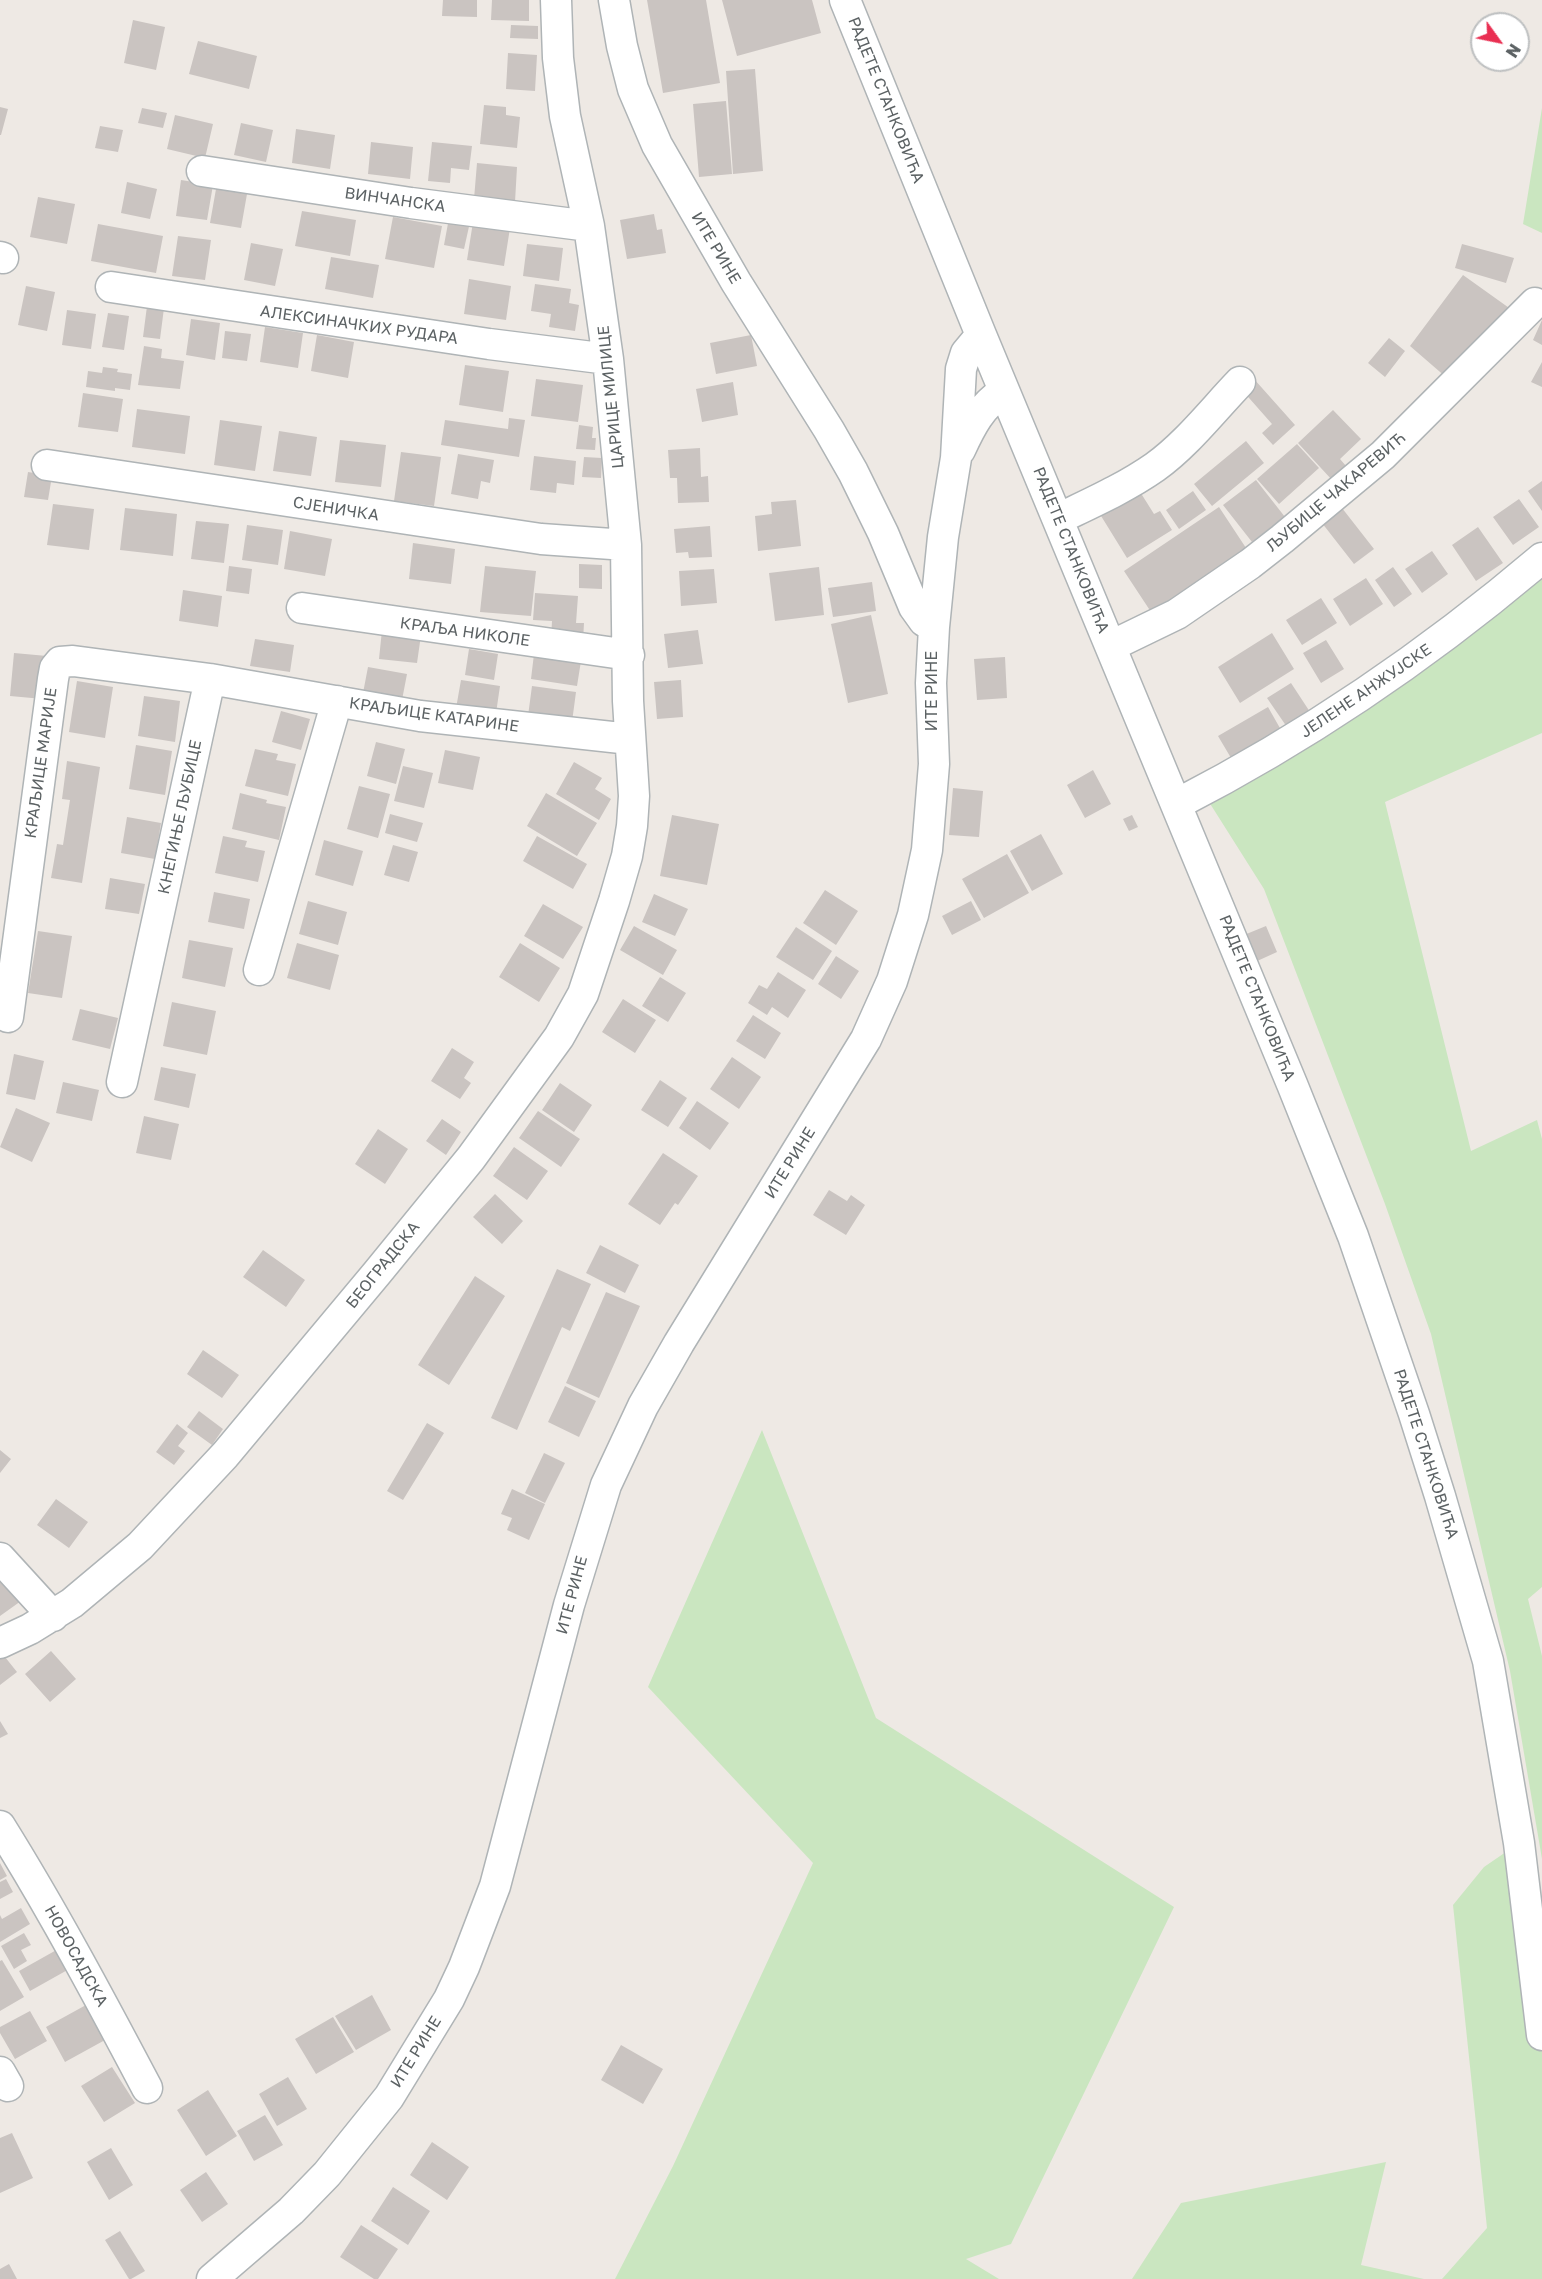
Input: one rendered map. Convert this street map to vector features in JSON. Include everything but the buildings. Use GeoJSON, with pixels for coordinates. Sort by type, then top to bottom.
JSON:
{"type":"FeatureCollection","features":[{"type":"Feature","properties":{"kind":"street","name":"ЦАРИЦЕ МИЛИЦЕ"},"geometry":{"type":"LineString","coordinates":[[556,0],[558,58],[566,116],[589,225],[608,358],[626,545],[630,739],[634,796]]}},
{"type":"Feature","properties":{"kind":"street","name":"ИТЕ РИНЕ"},"geometry":{"type":"LineString","coordinates":[[212,2279],[291,2211],[327,2174],[388,2097],[449,1999],[464,1967],[495,1886],[569,1605],[609,1477],[643,1406],[679,1343],[866,1039],[892,981],[913,915],[927,850],[934,764],[931,683],[934,627],[924,621],[914,607],[883,533],[853,472],[736,282],[657,145],[635,95],[621,46],[614,0]]}},
{"type":"Feature","properties":{"kind":"street","name":"РАДЕТЕ СТАНКОВИЋА"},"geometry":{"type":"LineString","coordinates":[[845,0],[1353,1236],[1440,1496],[1488,1661],[1519,1843],[1542,2035]]}},
{"type":"Feature","properties":{"kind":"street","name":"ВИНЧАНСКА"},"geometry":{"type":"LineString","coordinates":[[202,171],[411,203],[589,225]]}},
{"type":"Feature","properties":{"kind":"street","name":"АЛЕКСИНАЧКИХ РУДАРА"},"geometry":{"type":"LineString","coordinates":[[111,287],[489,344],[608,358]]}},
{"type":"Feature","properties":{"kind":"street","name":"ЉУБИЦЕ ЧАКАРЕВИЋ"},"geometry":{"type":"LineString","coordinates":[[1110,646],[1177,614],[1282,540],[1383,455],[1534,303]]}},
{"type":"Feature","properties":{"kind":"street"},"geometry":{"type":"LineString","coordinates":[[934,627],[943,537],[956,458],[961,369],[966,353],[981,335]]}},
{"type":"Feature","properties":{"kind":"street"},"geometry":{"type":"LineString","coordinates":[[1058,519],[1128,485],[1157,466],[1240,382]]}},
{"type":"Feature","properties":{"kind":"street"},"geometry":{"type":"LineString","coordinates":[[956,458],[980,412],[1004,391]]}},
{"type":"Feature","properties":{"kind":"street","name":"СЈЕНИЧКА"},"geometry":{"type":"LineString","coordinates":[[47,465],[541,539],[626,545]]}},
{"type":"Feature","properties":{"kind":"street","name":"ЈЕЛЕНЕ АНЖУЈСКЕ"},"geometry":{"type":"LineString","coordinates":[[1177,804],[1256,762],[1358,699],[1425,652],[1542,558]]}},
{"type":"Feature","properties":{"kind":"street","name":"КРАЉА НИКОЛЕ"},"geometry":{"type":"LineString","coordinates":[[302,608],[522,641],[629,654]]}},
{"type":"Feature","properties":{"kind":"street","name":"КРАЉИЦЕ МАРИЈЕ"},"geometry":{"type":"LineString","coordinates":[[8,1017],[55,668],[60,662],[67,660],[210,679]]}},
{"type":"Feature","properties":{"kind":"street"},"geometry":{"type":"LineString","coordinates":[[210,679],[337,701]]}},
{"type":"Feature","properties":{"kind":"street","name":"КНЕГИЊЕ ЉУБИЦЕ"},"geometry":{"type":"LineString","coordinates":[[122,1082],[210,679]]}},
{"type":"Feature","properties":{"kind":"street","name":"КРАЉИЦЕ КАТАРИНЕ"},"geometry":{"type":"LineString","coordinates":[[259,970],[337,701],[420,716],[630,739]]}},
{"type":"Feature","properties":{"kind":"street","name":"БЕОГРАДСКА"},"geometry":{"type":"LineString","coordinates":[[0,1643],[53,1616],[72,1603],[140,1546],[225,1455],[471,1158],[559,1038],[583,994],[627,856],[634,796]]}},
{"type":"Feature","properties":{"kind":"street"},"geometry":{"type":"LineString","coordinates":[[0,1558],[53,1616]]}},
{"type":"Feature","properties":{"kind":"street","name":"НОВОСАДСКА"},"geometry":{"type":"LineString","coordinates":[[0,1826],[29,1872],[147,2088]]}},
{"type":"Feature","properties":{"kind":"green space"},"geometry":{"type":"Polygon","coordinates":[[[1542,108],[1542,233],[1523,224],[1542,108]]]}},
{"type":"Feature","properties":{"kind":"green space"},"geometry":{"type":"Polygon","coordinates":[[[1542,574],[1542,733],[1385,802],[1471,1151],[1537,1120],[1542,1139],[1542,1587],[1528,1599],[1542,1656],[1542,1859],[1510,1671],[1431,1334],[1385,1204],[1264,889],[1209,802],[1542,574]]]}},
{"type":"Feature","properties":{"kind":"green space"},"geometry":{"type":"Polygon","coordinates":[[[762,1430],[876,1718],[1174,1907],[1011,2244],[966,2259],[999,2279],[615,2279],[673,2166],[813,1863],[648,1687],[762,1430]]]}},
{"type":"Feature","properties":{"kind":"green space"},"geometry":{"type":"Polygon","coordinates":[[[1519,1843],[1542,2035],[1542,2279],[1442,2279],[1487,2228],[1453,1905],[1484,1867],[1519,1843]]]}},
{"type":"Feature","properties":{"kind":"green space"},"geometry":{"type":"Polygon","coordinates":[[[1386,2162],[1361,2265],[1424,2279],[1132,2279],[1181,2203],[1386,2162]]]}}]}
